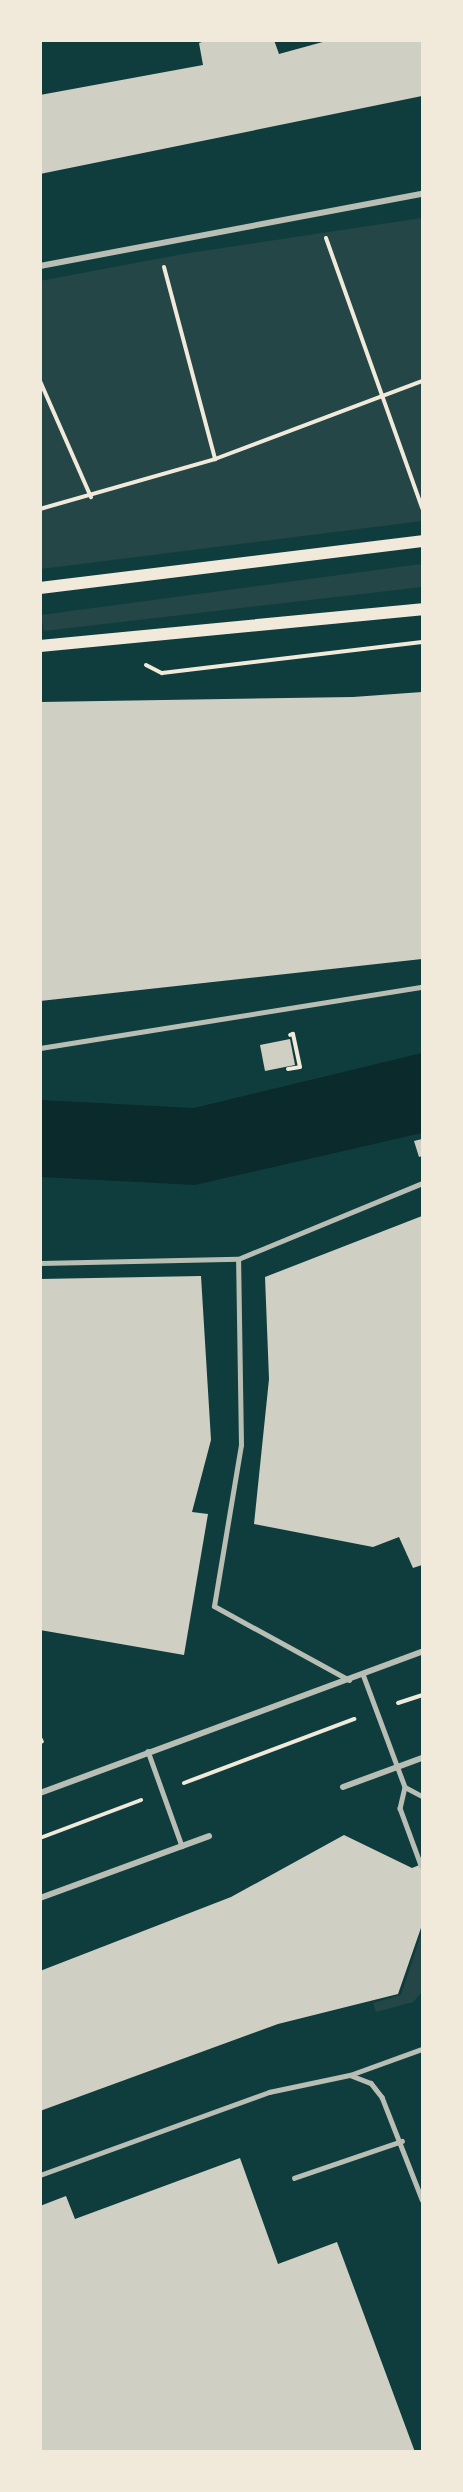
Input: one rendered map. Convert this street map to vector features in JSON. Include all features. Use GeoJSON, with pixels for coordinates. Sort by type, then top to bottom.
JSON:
{"type":"FeatureCollection","features":[{"type":"Feature","properties":{"kind":"main road"},"geometry":{"type":"LineString","coordinates":[[40,588],[423,541]]}},
{"type":"Feature","properties":{"kind":"main road"},"geometry":{"type":"LineString","coordinates":[[40,646],[423,609]]}},
{"type":"Feature","properties":{"kind":"street"},"geometry":{"type":"LineString","coordinates":[[40,266],[423,194]]}},
{"type":"Feature","properties":{"kind":"street"},"geometry":{"type":"LineString","coordinates":[[40,1048],[423,987]]}},
{"type":"Feature","properties":{"kind":"street"},"geometry":{"type":"LineString","coordinates":[[40,1263],[238,1259],[423,1184]]}},
{"type":"Feature","properties":{"kind":"street"},"geometry":{"type":"LineString","coordinates":[[238,1259],[241,1445],[214,1606],[349,1680]]}},
{"type":"Feature","properties":{"kind":"street"},"geometry":{"type":"LineString","coordinates":[[40,1793],[148,1751],[423,1652]]}},
{"type":"Feature","properties":{"kind":"street"},"geometry":{"type":"LineString","coordinates":[[343,1787],[423,1758]]}},
{"type":"Feature","properties":{"kind":"street"},"geometry":{"type":"LineString","coordinates":[[40,1898],[208,1836]]}},
{"type":"Feature","properties":{"kind":"lane"},"geometry":{"type":"LineString","coordinates":[[363,1674],[405,1787],[400,1808],[421,1865]]}},
{"type":"Feature","properties":{"kind":"lane"},"geometry":{"type":"LineString","coordinates":[[148,1751],[182,1846]]}},
{"type":"Feature","properties":{"kind":"lane"},"geometry":{"type":"LineString","coordinates":[[405,1787],[423,1796]]}},
{"type":"Feature","properties":{"kind":"lane"},"geometry":{"type":"LineString","coordinates":[[40,2175],[269,2092],[350,2075],[423,2049]]}},
{"type":"Feature","properties":{"kind":"lane"},"geometry":{"type":"LineString","coordinates":[[350,2075],[371,2083],[402,2141],[423,2199]]}},
{"type":"Feature","properties":{"kind":"lane"},"geometry":{"type":"LineString","coordinates":[[294,2178],[402,2141]]}},
{"type":"Feature","properties":{"kind":"path"},"geometry":{"type":"LineString","coordinates":[[324,232],[423,508]]}},
{"type":"Feature","properties":{"kind":"path"},"geometry":{"type":"LineString","coordinates":[[164,267],[215,459]]}},
{"type":"Feature","properties":{"kind":"path"},"geometry":{"type":"LineString","coordinates":[[40,381],[91,497]]}},
{"type":"Feature","properties":{"kind":"path"},"geometry":{"type":"LineString","coordinates":[[40,509],[91,497],[215,459],[383,398],[423,381]]}},
{"type":"Feature","properties":{"kind":"path"},"geometry":{"type":"LineString","coordinates":[[140,665],[148,664],[162,674],[423,642]]}},
{"type":"Feature","properties":{"kind":"path"},"geometry":{"type":"LineString","coordinates":[[288,1069],[300,1067],[293,1034]]}},
{"type":"Feature","properties":{"kind":"path"},"geometry":{"type":"LineString","coordinates":[[414,1698],[423,1695]]}},
{"type":"Feature","properties":{"kind":"path"},"geometry":{"type":"LineString","coordinates":[[181,1784],[352,1720]]}},
{"type":"Feature","properties":{"kind":"path"},"geometry":{"type":"LineString","coordinates":[[40,1838],[146,1798]]}},
{"type":"Feature","properties":{"kind":"shaded area"},"geometry":{"type":"Polygon","coordinates":[[[422,218],[422,521],[41,569],[40,281],[183,254],[422,218]]]}},
{"type":"Feature","properties":{"kind":"shaded area"},"geometry":{"type":"Polygon","coordinates":[[[421,564],[422,587],[44,631],[41,615],[421,564]]]}},
{"type":"Feature","properties":{"kind":"shaded area"},"geometry":{"type":"Polygon","coordinates":[[[422,1053],[422,1133],[195,1185],[41,1177],[41,1100],[194,1108],[422,1053]]]}},
{"type":"Feature","properties":{"kind":"shaded area"},"geometry":{"type":"Polygon","coordinates":[[[421,1935],[421,1993],[413,2002],[376,2012],[373,2003],[401,1995],[421,1935]]]}},
{"type":"Feature","properties":{"kind":"building"},"geometry":{"type":"Polygon","coordinates":[[[208,40],[274,40],[279,54],[330,40],[422,40],[422,96],[40,174],[40,95],[203,65],[199,43],[208,40]]]}},
{"type":"Feature","properties":{"kind":"building"},"geometry":{"type":"Polygon","coordinates":[[[422,692],[422,959],[40,1001],[40,702],[353,697],[422,692]]]}},
{"type":"Feature","properties":{"kind":"building"},"geometry":{"type":"Polygon","coordinates":[[[290,1039],[295,1065],[265,1071],[260,1045],[290,1039]]]}},
{"type":"Feature","properties":{"kind":"building"},"geometry":{"type":"Polygon","coordinates":[[[422,1139],[422,1156],[419,1157],[414,1141],[422,1139]]]}},
{"type":"Feature","properties":{"kind":"building"},"geometry":{"type":"Polygon","coordinates":[[[422,1216],[422,1565],[413,1568],[399,1537],[373,1547],[254,1524],[269,1379],[265,1277],[422,1216]]]}},
{"type":"Feature","properties":{"kind":"building"},"geometry":{"type":"Polygon","coordinates":[[[201,1276],[211,1440],[192,1512],[208,1514],[184,1655],[40,1630],[40,1279],[201,1276]]]}},
{"type":"Feature","properties":{"kind":"building"},"geometry":{"type":"Polygon","coordinates":[[[344,1835],[412,1868],[422,1864],[422,1925],[398,1994],[278,2024],[40,2111],[40,1971],[231,1897],[344,1835]]]}},
{"type":"Feature","properties":{"kind":"building"},"geometry":{"type":"Polygon","coordinates":[[[240,2158],[278,2264],[337,2242],[415,2452],[40,2452],[40,2206],[66,2196],[75,2219],[240,2158]]]}}]}
